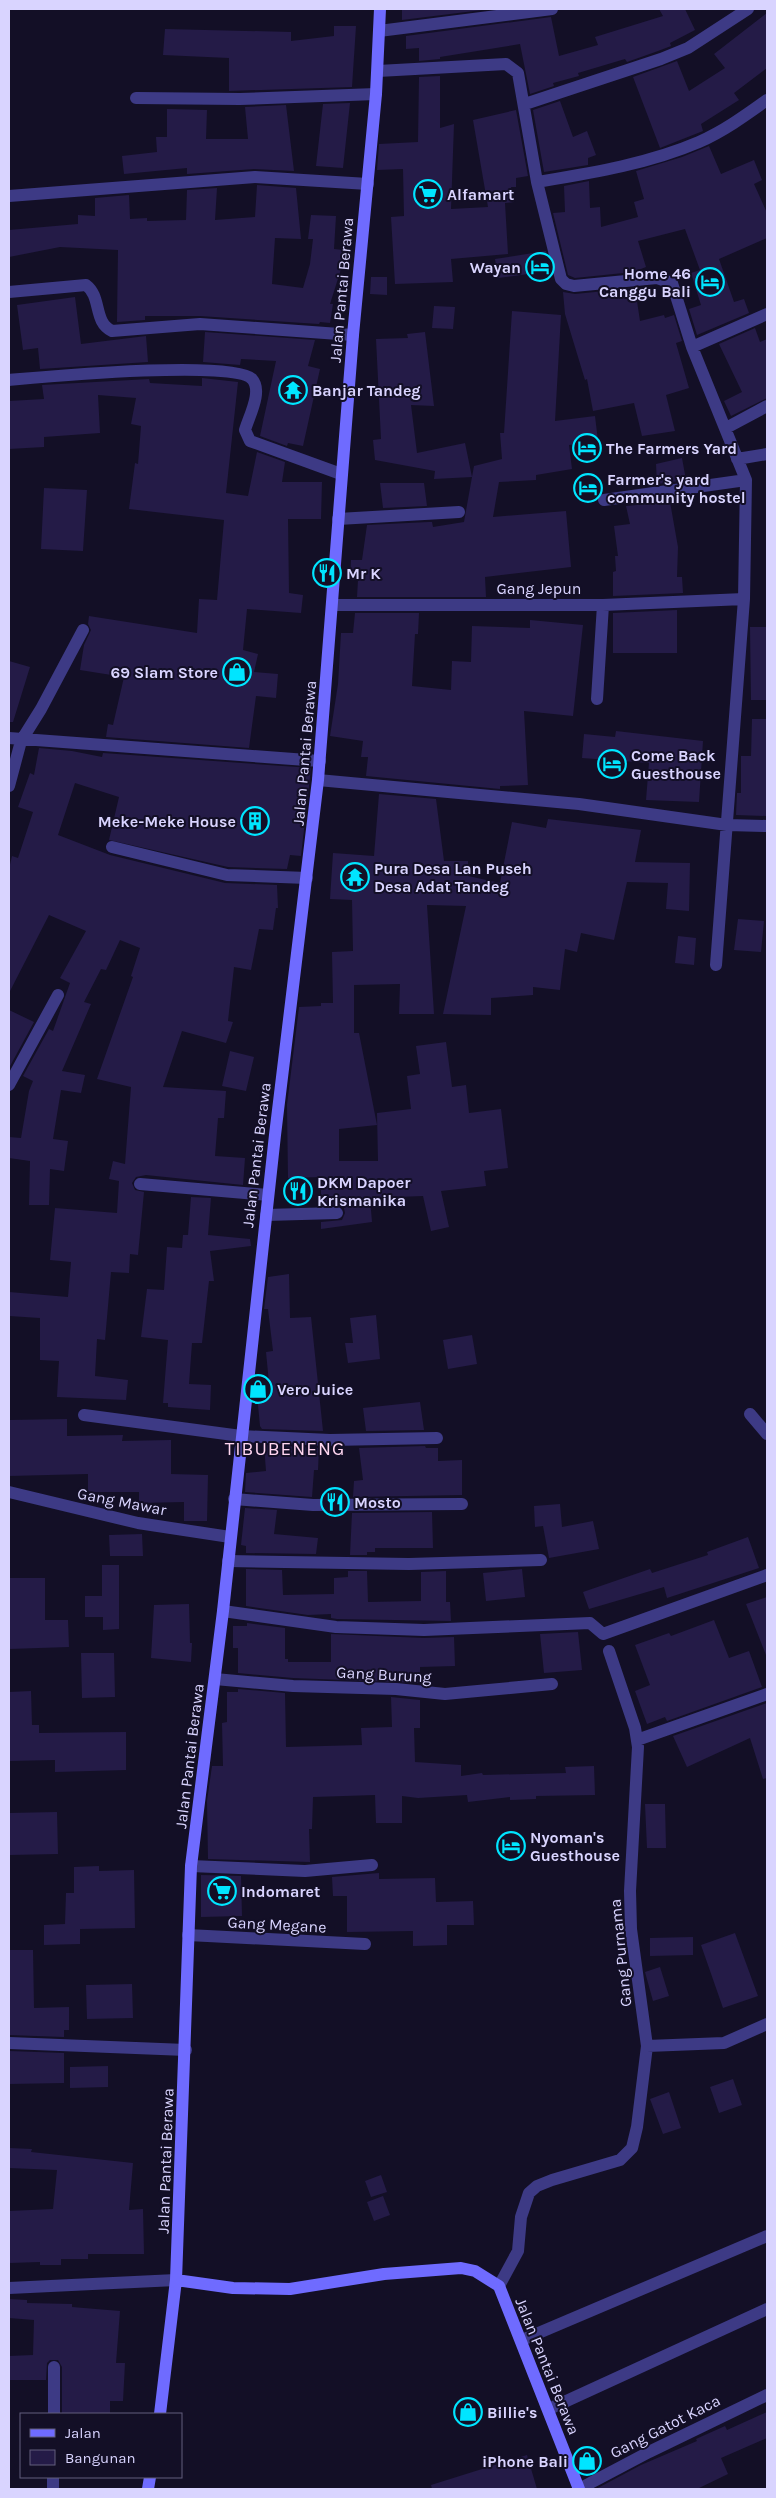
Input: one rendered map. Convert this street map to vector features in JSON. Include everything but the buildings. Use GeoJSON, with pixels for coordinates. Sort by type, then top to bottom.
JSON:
{"type":"FeatureCollection","features":[{"type":"Feature","properties":{"kind":"street","name":"Jalan Pantai Berawa"},"geometry":{"type":"LineString","coordinates":[[380,9],[378,71],[353,334],[338,519],[334,605],[320,761],[308,878],[268,1195],[223,1611],[191,1866],[186,2050],[176,2280],[233,2288],[290,2289],[384,2274],[461,2268],[475,2271],[499,2286],[522,2340],[579,2489]]}},
{"type":"Feature","properties":{"kind":"street"},"geometry":{"type":"LineString","coordinates":[[379,31],[552,9]]}},
{"type":"Feature","properties":{"kind":"street"},"geometry":{"type":"LineString","coordinates":[[525,104],[662,59],[688,48],[748,9]]}},
{"type":"Feature","properties":{"kind":"street"},"geometry":{"type":"LineString","coordinates":[[378,71],[506,64],[518,73],[525,104],[537,182],[558,273],[566,284],[574,286],[657,278],[666,279],[672,283],[676,292],[692,347],[746,480],[744,599],[716,965]]}},
{"type":"Feature","properties":{"kind":"street"},"geometry":{"type":"LineString","coordinates":[[136,98],[240,98],[376,94]]}},
{"type":"Feature","properties":{"kind":"street"},"geometry":{"type":"LineString","coordinates":[[537,182],[614,168],[700,142],[732,124],[767,100]]}},
{"type":"Feature","properties":{"kind":"street"},"geometry":{"type":"LineString","coordinates":[[9,196],[255,177],[293,177],[368,184]]}},
{"type":"Feature","properties":{"kind":"street"},"geometry":{"type":"LineString","coordinates":[[9,292],[86,285],[95,295],[100,320],[106,328],[112,331],[200,324],[353,334]]}},
{"type":"Feature","properties":{"kind":"street"},"geometry":{"type":"LineString","coordinates":[[692,347],[767,314]]}},
{"type":"Feature","properties":{"kind":"street"},"geometry":{"type":"LineString","coordinates":[[9,380],[173,370],[223,370],[243,373],[252,378],[256,386],[256,396],[245,430],[250,442],[342,474]]}},
{"type":"Feature","properties":{"kind":"street"},"geometry":{"type":"LineString","coordinates":[[726,428],[767,406]]}},
{"type":"Feature","properties":{"kind":"street"},"geometry":{"type":"LineString","coordinates":[[737,459],[767,454]]}},
{"type":"Feature","properties":{"kind":"street"},"geometry":{"type":"LineString","coordinates":[[604,500],[746,480]]}},
{"type":"Feature","properties":{"kind":"street"},"geometry":{"type":"LineString","coordinates":[[338,519],[459,512]]}},
{"type":"Feature","properties":{"kind":"street","name":"Gang Jepun"},"geometry":{"type":"LineString","coordinates":[[334,605],[603,605],[744,599]]}},
{"type":"Feature","properties":{"kind":"street"},"geometry":{"type":"LineString","coordinates":[[597,699],[603,605]]}},
{"type":"Feature","properties":{"kind":"street"},"geometry":{"type":"LineString","coordinates":[[9,786],[15,740],[42,709],[83,630]]}},
{"type":"Feature","properties":{"kind":"street"},"geometry":{"type":"LineString","coordinates":[[15,740],[320,761]]}},
{"type":"Feature","properties":{"kind":"street"},"geometry":{"type":"LineString","coordinates":[[318,780],[578,804],[726,825],[767,826]]}},
{"type":"Feature","properties":{"kind":"street"},"geometry":{"type":"LineString","coordinates":[[112,847],[227,875],[308,878]]}},
{"type":"Feature","properties":{"kind":"street"},"geometry":{"type":"LineString","coordinates":[[9,1085],[58,994]]}},
{"type":"Feature","properties":{"kind":"street"},"geometry":{"type":"LineString","coordinates":[[140,1184],[268,1195]]}},
{"type":"Feature","properties":{"kind":"street"},"geometry":{"type":"LineString","coordinates":[[266,1215],[337,1213]]}},
{"type":"Feature","properties":{"kind":"street"},"geometry":{"type":"LineString","coordinates":[[750,1414],[767,1434]]}},
{"type":"Feature","properties":{"kind":"street"},"geometry":{"type":"LineString","coordinates":[[84,1415],[241,1436],[330,1440],[437,1438]]}},
{"type":"Feature","properties":{"kind":"street","name":"Gang Mawar"},"geometry":{"type":"LineString","coordinates":[[9,1492],[138,1523],[230,1537]]}},
{"type":"Feature","properties":{"kind":"street"},"geometry":{"type":"LineString","coordinates":[[234,1499],[313,1505],[462,1504]]}},
{"type":"Feature","properties":{"kind":"street"},"geometry":{"type":"LineString","coordinates":[[228,1562],[409,1564],[541,1560]]}},
{"type":"Feature","properties":{"kind":"street"},"geometry":{"type":"LineString","coordinates":[[223,1611],[327,1626],[385,1629],[424,1630],[590,1623],[603,1634],[767,1576]]}},
{"type":"Feature","properties":{"kind":"street","name":"Gang Purnama"},"geometry":{"type":"LineString","coordinates":[[499,2286],[518,2251],[521,2217],[530,2194],[537,2186],[552,2180],[620,2160],[632,2148],[637,2127],[647,2046],[631,1929],[630,1891],[637,1740],[635,1728],[609,1651]]}},
{"type":"Feature","properties":{"kind":"street","name":"Gang Burung"},"geometry":{"type":"LineString","coordinates":[[215,1679],[293,1686],[396,1689],[445,1694],[552,1684]]}},
{"type":"Feature","properties":{"kind":"street"},"geometry":{"type":"LineString","coordinates":[[637,1740],[767,1694]]}},
{"type":"Feature","properties":{"kind":"street"},"geometry":{"type":"LineString","coordinates":[[191,1866],[305,1871],[372,1865]]}},
{"type":"Feature","properties":{"kind":"street","name":"Gang Megane"},"geometry":{"type":"LineString","coordinates":[[188,1936],[365,1944]]}},
{"type":"Feature","properties":{"kind":"street"},"geometry":{"type":"LineString","coordinates":[[647,2046],[724,2043],[767,2024]]}},
{"type":"Feature","properties":{"kind":"street"},"geometry":{"type":"LineString","coordinates":[[9,2043],[186,2050]]}},
{"type":"Feature","properties":{"kind":"street"},"geometry":{"type":"LineString","coordinates":[[522,2340],[767,2236]]}},
{"type":"Feature","properties":{"kind":"street"},"geometry":{"type":"LineString","coordinates":[[9,2288],[176,2280],[160,2413]]}},
{"type":"Feature","properties":{"kind":"street"},"geometry":{"type":"LineString","coordinates":[[549,2409],[767,2309]]}},
{"type":"Feature","properties":{"kind":"street"},"geometry":{"type":"LineString","coordinates":[[54,2367],[54,2413]]}},
{"type":"Feature","properties":{"kind":"street","name":"Gang Gatot Kaca"},"geometry":{"type":"LineString","coordinates":[[579,2489],[649,2452],[767,2395]]}},
{"type":"Feature","properties":{"kind":"place","name":"Alfamart"},"geometry":{"type":"Point","coordinates":[428,194]}},
{"type":"Feature","properties":{"kind":"place","name":"Wayan"},"geometry":{"type":"Point","coordinates":[540,267]}},
{"type":"Feature","properties":{"kind":"place","name":"Home 46 Canggu Bali"},"geometry":{"type":"Point","coordinates":[710,282]}},
{"type":"Feature","properties":{"kind":"place","name":"Banjar Tandeg"},"geometry":{"type":"Point","coordinates":[293,390]}},
{"type":"Feature","properties":{"kind":"place","name":"The Farmers Yard"},"geometry":{"type":"Point","coordinates":[587,448]}},
{"type":"Feature","properties":{"kind":"place","name":"Farmer's yard community hostel"},"geometry":{"type":"Point","coordinates":[588,488]}},
{"type":"Feature","properties":{"kind":"place","name":"Mr K"},"geometry":{"type":"Point","coordinates":[327,573]}},
{"type":"Feature","properties":{"kind":"place","name":"69 Slam Store"},"geometry":{"type":"Point","coordinates":[237,672]}},
{"type":"Feature","properties":{"kind":"place","name":"Come Back Guesthouse"},"geometry":{"type":"Point","coordinates":[612,764]}},
{"type":"Feature","properties":{"kind":"place","name":"Meke-Meke House"},"geometry":{"type":"Point","coordinates":[255,821]}},
{"type":"Feature","properties":{"kind":"place","name":"Pura Desa Lan Puseh Desa Adat Tandeg"},"geometry":{"type":"Point","coordinates":[355,877]}},
{"type":"Feature","properties":{"kind":"place","name":"DKM Dapoer Krismanika"},"geometry":{"type":"Point","coordinates":[298,1191]}},
{"type":"Feature","properties":{"kind":"place","name":"Vero Juice"},"geometry":{"type":"Point","coordinates":[258,1389]}},
{"type":"Feature","properties":{"kind":"place","name":"Mosto"},"geometry":{"type":"Point","coordinates":[335,1502]}},
{"type":"Feature","properties":{"kind":"place","name":"Nyoman's Guesthouse"},"geometry":{"type":"Point","coordinates":[511,1846]}},
{"type":"Feature","properties":{"kind":"place","name":"Indomaret"},"geometry":{"type":"Point","coordinates":[222,1891]}},
{"type":"Feature","properties":{"kind":"place","name":"Billie's"},"geometry":{"type":"Point","coordinates":[468,2412]}},
{"type":"Feature","properties":{"kind":"place","name":"iPhone Bali"},"geometry":{"type":"Point","coordinates":[587,2461]}},
{"type":"Feature","properties":{"kind":"district","name":"TIBUBENENG"},"geometry":{"type":"Point","coordinates":[285,1448]}}]}
